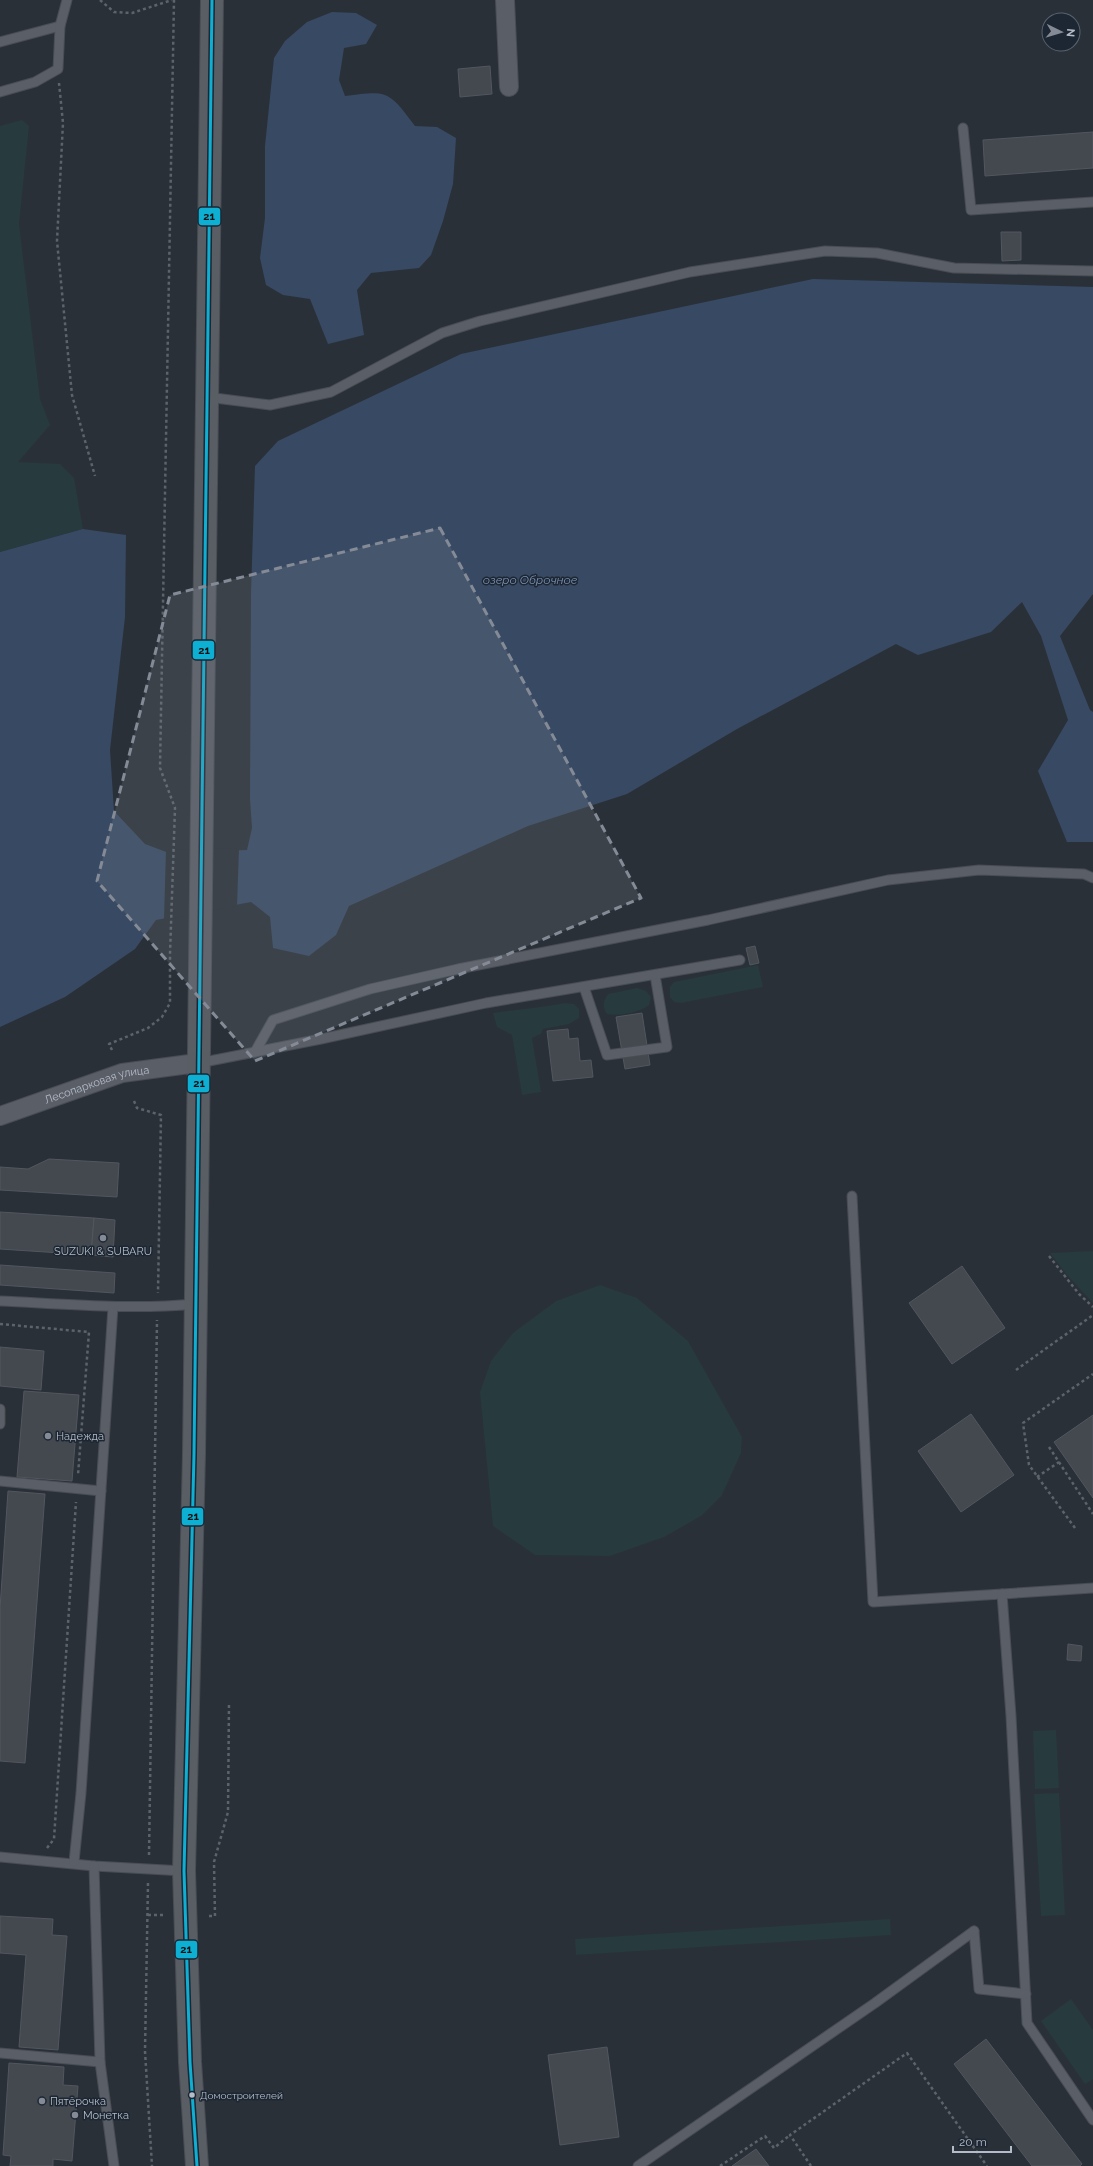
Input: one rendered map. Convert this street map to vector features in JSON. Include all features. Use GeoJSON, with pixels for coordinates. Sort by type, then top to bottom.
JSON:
{"type":"FeatureCollection","features":[{"type":"Feature","properties":{"kind":"main road"},"geometry":{"type":"LineString","coordinates":[[197,2166],[190,2062],[184,1871],[194,1454],[197,1063],[200,962],[207,484],[212,0]]}},
{"type":"Feature","properties":{"kind":"street"},"geometry":{"type":"LineString","coordinates":[[505,0],[509,87]]}},
{"type":"Feature","properties":{"kind":"street","name":"Лесопарковая улица"},"geometry":{"type":"LineString","coordinates":[[0,1116],[122,1073],[197,1063]]}},
{"type":"Feature","properties":{"kind":"lane"},"geometry":{"type":"LineString","coordinates":[[0,92],[35,82],[58,69],[60,26],[67,0]]}},
{"type":"Feature","properties":{"kind":"lane"},"geometry":{"type":"LineString","coordinates":[[0,42],[60,26]]}},
{"type":"Feature","properties":{"kind":"lane"},"geometry":{"type":"LineString","coordinates":[[963,128],[971,210],[1093,202]]}},
{"type":"Feature","properties":{"kind":"lane"},"geometry":{"type":"LineString","coordinates":[[207,397],[270,405],[331,392],[442,333],[480,321],[690,272],[824,252],[877,253],[954,268],[1093,271]]}},
{"type":"Feature","properties":{"kind":"lane"},"geometry":{"type":"LineString","coordinates":[[255,1052],[273,1020],[370,989],[466,968],[708,920],[888,880],[979,870],[1084,874],[1093,878]]}},
{"type":"Feature","properties":{"kind":"lane"},"geometry":{"type":"LineString","coordinates":[[197,1063],[486,1003],[740,960]]}},
{"type":"Feature","properties":{"kind":"lane"},"geometry":{"type":"LineString","coordinates":[[584,987],[607,1055],[667,1047],[655,975]]}},
{"type":"Feature","properties":{"kind":"lane"},"geometry":{"type":"LineString","coordinates":[[852,1196],[872,1602],[1093,1588]]}},
{"type":"Feature","properties":{"kind":"lane"},"geometry":{"type":"LineString","coordinates":[[0,1301],[113,1307],[158,1307],[195,1304]]}},
{"type":"Feature","properties":{"kind":"lane"},"geometry":{"type":"LineString","coordinates":[[74,1862],[81,1792],[113,1307]]}},
{"type":"Feature","properties":{"kind":"lane"},"geometry":{"type":"LineString","coordinates":[[0,1410],[0,1424]]}},
{"type":"Feature","properties":{"kind":"lane"},"geometry":{"type":"LineString","coordinates":[[0,1481],[101,1490]]}},
{"type":"Feature","properties":{"kind":"lane"},"geometry":{"type":"LineString","coordinates":[[1002,1594],[1011,1724],[1027,2023],[1093,2120]]}},
{"type":"Feature","properties":{"kind":"lane"},"geometry":{"type":"LineString","coordinates":[[0,1856],[74,1862],[94,1866],[184,1871]]}},
{"type":"Feature","properties":{"kind":"lane"},"geometry":{"type":"LineString","coordinates":[[94,1866],[100,2062],[114,2166]]}},
{"type":"Feature","properties":{"kind":"lane"},"geometry":{"type":"LineString","coordinates":[[638,2166],[875,2003],[974,1931],[979,1989],[1026,1994]]}},
{"type":"Feature","properties":{"kind":"lane"},"geometry":{"type":"LineString","coordinates":[[0,2053],[100,2062]]}},
{"type":"Feature","properties":{"kind":"path"},"geometry":{"type":"LineString","coordinates":[[100,0],[114,12],[132,13],[173,0],[160,768],[175,808],[170,954],[170,1003],[162,1017],[148,1028],[109,1044],[112,1050]]}},
{"type":"Feature","properties":{"kind":"path"},"geometry":{"type":"LineString","coordinates":[[58,69],[62,123],[57,241],[72,395],[95,476]]}},
{"type":"Feature","properties":{"kind":"path"},"geometry":{"type":"LineString","coordinates":[[134,1102],[137,1108],[161,1115],[149,1855]]}},
{"type":"Feature","properties":{"kind":"path"},"geometry":{"type":"LineString","coordinates":[[1049,1256],[1079,1294],[1093,1307]]}},
{"type":"Feature","properties":{"kind":"path"},"geometry":{"type":"LineString","coordinates":[[1016,1370],[1093,1315]]}},
{"type":"Feature","properties":{"kind":"path"},"geometry":{"type":"LineString","coordinates":[[0,1324],[89,1332],[54,1839],[39,1860]]}},
{"type":"Feature","properties":{"kind":"path"},"geometry":{"type":"LineString","coordinates":[[1075,1528],[1029,1465],[1023,1422],[1093,1374]]}},
{"type":"Feature","properties":{"kind":"path"},"geometry":{"type":"LineString","coordinates":[[1049,1447],[1093,1514]]}},
{"type":"Feature","properties":{"kind":"path"},"geometry":{"type":"LineString","coordinates":[[1037,1476],[1059,1462]]}},
{"type":"Feature","properties":{"kind":"path"},"geometry":{"type":"LineString","coordinates":[[209,1916],[215,1916],[214,1862],[228,1812],[229,1703]]}},
{"type":"Feature","properties":{"kind":"path"},"geometry":{"type":"LineString","coordinates":[[148,1882],[145,2052],[152,2166]]}},
{"type":"Feature","properties":{"kind":"path"},"geometry":{"type":"LineString","coordinates":[[148,1915],[170,1915]]}},
{"type":"Feature","properties":{"kind":"path"},"geometry":{"type":"LineString","coordinates":[[720,2166],[765,2136],[774,2148],[790,2135],[907,2053],[987,2166]]}},
{"type":"Feature","properties":{"kind":"path"},"geometry":{"type":"LineString","coordinates":[[790,2135],[812,2166]]}},
{"type":"Feature","properties":{"kind":"highlighted area"},"geometry":{"type":"Polygon","coordinates":[[[440,528],[641,898],[255,1061],[97,881],[170,595],[440,528]]]}},
{"type":"Feature","properties":{"kind":"green space"},"geometry":{"type":"Polygon","coordinates":[[[22,120],[29,126],[19,224],[40,399],[50,425],[18,462],[60,464],[74,478],[83,529],[0,552],[0,126],[22,120]]]}},
{"type":"Feature","properties":{"kind":"green space"},"geometry":{"type":"Polygon","coordinates":[[[758,965],[763,987],[681,1003],[674,1002],[670,997],[670,987],[674,982],[758,965]]]}},
{"type":"Feature","properties":{"kind":"green space"},"geometry":{"type":"Polygon","coordinates":[[[637,988],[646,991],[651,997],[649,1005],[640,1010],[629,1013],[618,1015],[607,1014],[604,1009],[604,1004],[608,994],[637,988]]]}},
{"type":"Feature","properties":{"kind":"green space"},"geometry":{"type":"Polygon","coordinates":[[[565,1003],[574,1004],[579,1009],[579,1018],[569,1024],[543,1029],[541,1034],[532,1038],[541,1092],[522,1095],[512,1035],[497,1027],[493,1013],[565,1003]]]}},
{"type":"Feature","properties":{"kind":"green space"},"geometry":{"type":"Polygon","coordinates":[[[1093,1251],[1093,1303],[1067,1275],[1050,1253],[1093,1251]]]}},
{"type":"Feature","properties":{"kind":"green space"},"geometry":{"type":"Polygon","coordinates":[[[600,1285],[637,1298],[688,1341],[742,1437],[741,1453],[722,1495],[701,1516],[664,1537],[610,1556],[535,1555],[493,1526],[480,1392],[491,1361],[513,1333],[556,1301],[600,1285]]]}},
{"type":"Feature","properties":{"kind":"green space"},"geometry":{"type":"Polygon","coordinates":[[[1056,1730],[1059,1788],[1035,1789],[1033,1731],[1056,1730]]]}},
{"type":"Feature","properties":{"kind":"green space"},"geometry":{"type":"Polygon","coordinates":[[[1059,1793],[1065,1915],[1041,1916],[1034,1794],[1059,1793]]]}},
{"type":"Feature","properties":{"kind":"green space"},"geometry":{"type":"Polygon","coordinates":[[[890,1919],[891,1935],[576,1955],[575,1939],[890,1919]]]}},
{"type":"Feature","properties":{"kind":"green space"},"geometry":{"type":"Polygon","coordinates":[[[1071,1999],[1093,2030],[1093,2079],[1085,2084],[1041,2021],[1071,1999]]]}},
{"type":"Feature","properties":{"kind":"water"},"geometry":{"type":"Polygon","coordinates":[[[332,12],[356,13],[377,25],[366,44],[344,48],[339,80],[345,96],[370,93],[386,96],[399,106],[415,126],[437,127],[456,138],[453,184],[443,221],[431,255],[419,268],[371,273],[357,290],[364,335],[328,344],[310,299],[283,295],[266,285],[260,258],[265,218],[265,146],[274,58],[285,41],[307,22],[332,12]]]}},
{"type":"Feature","properties":{"kind":"water","name":"озеро Оброчное"},"geometry":{"type":"Polygon","coordinates":[[[813,279],[1093,287],[1093,594],[1060,636],[1090,710],[1093,712],[1093,842],[1067,842],[1038,771],[1068,720],[1041,636],[1022,602],[991,632],[918,655],[896,644],[737,729],[627,794],[528,826],[349,906],[336,935],[309,956],[273,948],[270,917],[251,902],[156,920],[135,949],[65,997],[0,1027],[0,552],[83,529],[126,535],[125,617],[110,750],[114,811],[145,844],[169,853],[247,850],[252,828],[250,799],[251,594],[255,466],[278,441],[461,354],[813,279]]]}},
{"type":"Feature","properties":{"kind":"pier"},"geometry":{"type":"Polygon","coordinates":[[[239,848],[237,906],[164,920],[166,850],[239,848]]]}},
{"type":"Feature","properties":{"kind":"building"},"geometry":{"type":"Polygon","coordinates":[[[490,66],[492,94],[460,97],[458,69],[490,66]]]}},
{"type":"Feature","properties":{"kind":"building"},"geometry":{"type":"Polygon","coordinates":[[[1093,132],[1093,168],[985,176],[983,140],[1093,132]]]}},
{"type":"Feature","properties":{"kind":"building"},"geometry":{"type":"Polygon","coordinates":[[[1001,232],[1021,232],[1021,260],[1002,261],[1001,232]]]}},
{"type":"Feature","properties":{"kind":"building"},"geometry":{"type":"Polygon","coordinates":[[[755,946],[759,963],[750,965],[746,948],[755,946]]]}},
{"type":"Feature","properties":{"kind":"building"},"geometry":{"type":"Polygon","coordinates":[[[642,1013],[650,1065],[625,1069],[616,1017],[642,1013]]]}},
{"type":"Feature","properties":{"kind":"building"},"geometry":{"type":"Polygon","coordinates":[[[568,1029],[569,1039],[578,1038],[580,1061],[591,1060],[593,1077],[553,1081],[547,1031],[568,1029]]]}},
{"type":"Feature","properties":{"kind":"building"},"geometry":{"type":"Polygon","coordinates":[[[49,1159],[119,1163],[117,1197],[0,1190],[0,1167],[28,1169],[49,1159]]]}},
{"type":"Feature","properties":{"kind":"building"},"geometry":{"type":"Polygon","coordinates":[[[0,1212],[94,1218],[91,1255],[0,1249],[0,1212]]]}},
{"type":"Feature","properties":{"kind":"building","name":"SUZUKI & SUBARU"},"geometry":{"type":"Polygon","coordinates":[[[94,1218],[115,1220],[113,1257],[91,1255],[94,1218]]]}},
{"type":"Feature","properties":{"kind":"building"},"geometry":{"type":"Polygon","coordinates":[[[0,1265],[115,1273],[114,1293],[0,1285],[0,1265]]]}},
{"type":"Feature","properties":{"kind":"building"},"geometry":{"type":"Polygon","coordinates":[[[962,1266],[1005,1328],[952,1364],[909,1303],[962,1266]]]}},
{"type":"Feature","properties":{"kind":"building"},"geometry":{"type":"Polygon","coordinates":[[[0,1347],[44,1351],[41,1390],[0,1386],[0,1347]]]}},
{"type":"Feature","properties":{"kind":"building","name":"Надежда"},"geometry":{"type":"Polygon","coordinates":[[[24,1391],[79,1395],[72,1481],[17,1477],[24,1391]]]}},
{"type":"Feature","properties":{"kind":"building"},"geometry":{"type":"Polygon","coordinates":[[[971,1414],[1014,1475],[961,1512],[918,1451],[971,1414]]]}},
{"type":"Feature","properties":{"kind":"building"},"geometry":{"type":"Polygon","coordinates":[[[1093,1415],[1093,1498],[1054,1442],[1093,1415]]]}},
{"type":"Feature","properties":{"kind":"building"},"geometry":{"type":"Polygon","coordinates":[[[8,1491],[45,1494],[25,1763],[0,1761],[0,1608],[8,1491]]]}},
{"type":"Feature","properties":{"kind":"building"},"geometry":{"type":"Polygon","coordinates":[[[1068,1644],[1082,1646],[1081,1661],[1067,1660],[1068,1644]]]}},
{"type":"Feature","properties":{"kind":"building"},"geometry":{"type":"Polygon","coordinates":[[[0,1916],[53,1919],[52,1935],[67,1936],[58,2050],[19,2047],[26,1955],[0,1953],[0,1916]]]}},
{"type":"Feature","properties":{"kind":"building"},"geometry":{"type":"Polygon","coordinates":[[[986,2039],[1082,2164],[1080,2166],[1032,2166],[954,2064],[986,2039]]]}},
{"type":"Feature","properties":{"kind":"building"},"geometry":{"type":"Polygon","coordinates":[[[607,2047],[619,2137],[560,2145],[548,2055],[607,2047]]]}},
{"type":"Feature","properties":{"kind":"building","name":"Пятёрочка"},"geometry":{"type":"Polygon","coordinates":[[[9,2063],[64,2067],[63,2085],[78,2086],[72,2161],[53,2159],[53,2166],[10,2166],[11,2156],[3,2155],[9,2063]]]}},
{"type":"Feature","properties":{"kind":"building"},"geometry":{"type":"Polygon","coordinates":[[[756,2149],[769,2166],[732,2166],[756,2149]]]}},
{"type":"Feature","properties":{"kind":"transit line","name":"21"},"geometry":{"type":"LineString","coordinates":[[197,2166],[190,2062],[184,1871],[194,1454],[212,0]]}},
{"type":"Feature","properties":{"kind":"place","name":"SUZUKI & SUBARU"},"geometry":{"type":"Point","coordinates":[103,1238]}},
{"type":"Feature","properties":{"kind":"place","name":"Надежда"},"geometry":{"type":"Point","coordinates":[48,1436]}},
{"type":"Feature","properties":{"kind":"place","name":"Домостроителей"},"geometry":{"type":"Point","coordinates":[192,2095]}},
{"type":"Feature","properties":{"kind":"place","name":"Пятёрочка"},"geometry":{"type":"Point","coordinates":[42,2101]}},
{"type":"Feature","properties":{"kind":"place","name":"Монетка"},"geometry":{"type":"Point","coordinates":[75,2115]}}]}
